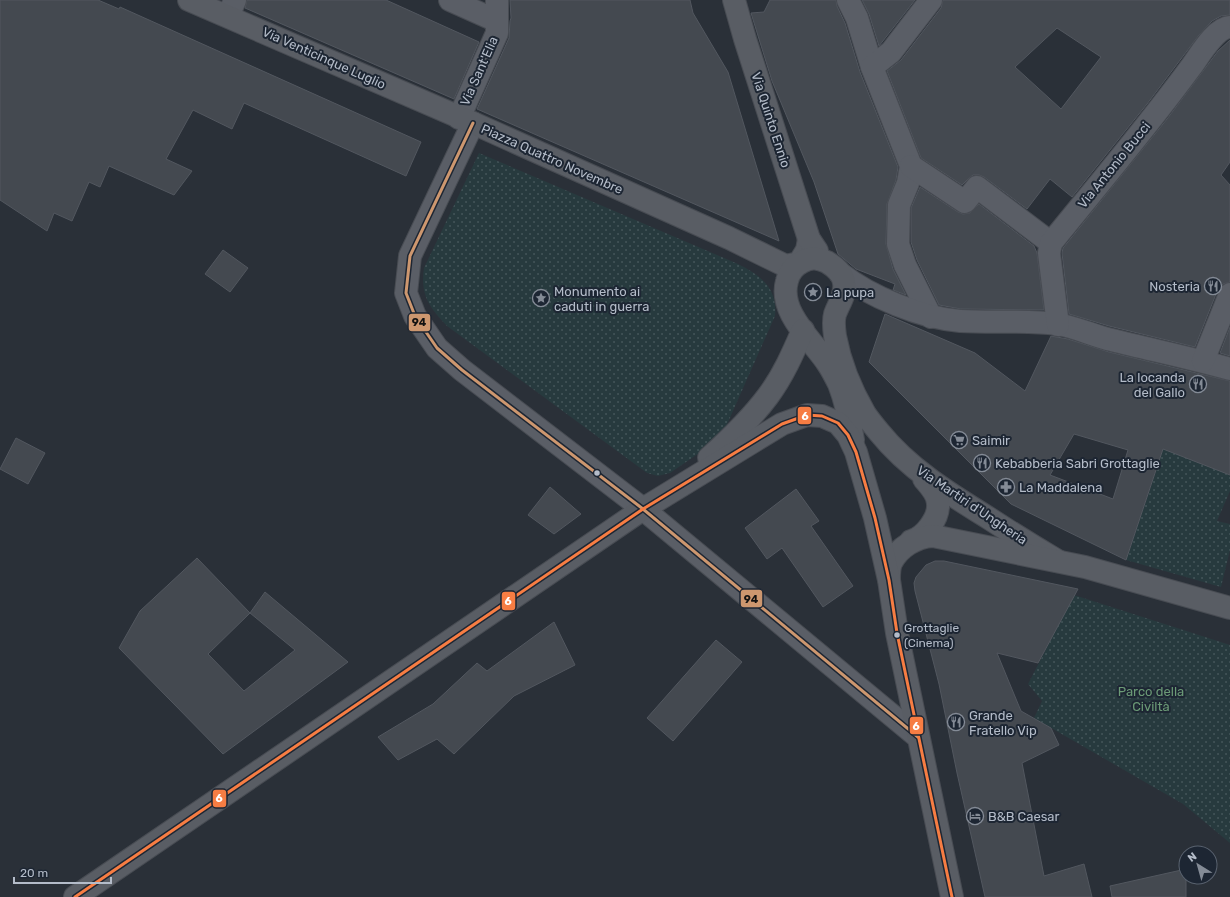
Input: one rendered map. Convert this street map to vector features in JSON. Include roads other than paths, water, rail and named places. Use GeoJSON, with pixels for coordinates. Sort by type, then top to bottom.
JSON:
{"type":"FeatureCollection","features":[{"type":"Feature","properties":{"kind":"street","name":"Via Venticinque Luglio"},"geometry":{"type":"LineString","coordinates":[[189,0],[232,8],[466,120]]}},
{"type":"Feature","properties":{"kind":"street"},"geometry":{"type":"LineString","coordinates":[[450,0],[497,10]]}},
{"type":"Feature","properties":{"kind":"street","name":"Via Quinto Ennio"},"geometry":{"type":"LineString","coordinates":[[734,0],[809,239],[813,246],[835,268]]}},
{"type":"Feature","properties":{"kind":"street"},"geometry":{"type":"LineString","coordinates":[[848,0],[857,18],[872,67],[911,166],[908,183],[899,205],[898,244],[905,265],[931,317]]}},
{"type":"Feature","properties":{"kind":"street"},"geometry":{"type":"LineString","coordinates":[[872,67],[891,52],[931,0]]}},
{"type":"Feature","properties":{"kind":"street","name":"Via Sant'Elia"},"geometry":{"type":"LineString","coordinates":[[466,120],[497,33],[497,10]]}},
{"type":"Feature","properties":{"kind":"street","name":"Via Antonio Bucci"},"geometry":{"type":"LineString","coordinates":[[1051,243],[1150,120],[1205,47],[1220,30],[1230,27]]}},
{"type":"Feature","properties":{"kind":"street","name":"Piazza Quattro Novembre"},"geometry":{"type":"LineString","coordinates":[[799,263],[786,266],[466,120],[410,256],[406,293],[415,316],[438,348],[462,370],[643,509],[918,737]]}},
{"type":"Feature","properties":{"kind":"street"},"geometry":{"type":"LineString","coordinates":[[911,166],[965,202],[977,187],[1051,243],[1048,253],[1058,324]]}},
{"type":"Feature","properties":{"kind":"street"},"geometry":{"type":"LineString","coordinates":[[809,239],[807,250],[799,263],[791,270],[787,279],[785,287],[786,298],[793,316],[828,364],[839,384],[850,422],[856,452],[875,518],[889,580],[897,633],[952,897]]}},
{"type":"Feature","properties":{"kind":"street"},"geometry":{"type":"LineString","coordinates":[[799,263],[812,258],[820,258],[860,287],[882,298],[931,317],[960,321],[1058,324],[1111,340],[1203,361],[1230,369]]}},
{"type":"Feature","properties":{"kind":"street","name":"Via Martiri d'Ungheria"},"geometry":{"type":"LineString","coordinates":[[835,268],[844,285],[844,295],[835,315],[834,334],[839,357],[850,385],[865,415],[895,450],[916,469],[958,500],[1058,562]]}},
{"type":"Feature","properties":{"kind":"street"},"geometry":{"type":"LineString","coordinates":[[1203,361],[1230,294]]}},
{"type":"Feature","properties":{"kind":"street"},"geometry":{"type":"LineString","coordinates":[[672,492],[727,442],[768,396],[792,355],[803,330]]}},
{"type":"Feature","properties":{"kind":"street"},"geometry":{"type":"LineString","coordinates":[[75,897],[643,509],[782,424],[807,415],[822,416],[838,423],[848,435],[856,452]]}},
{"type":"Feature","properties":{"kind":"street"},"geometry":{"type":"LineString","coordinates":[[875,518],[887,535],[898,541],[914,540],[929,527],[936,517],[938,503],[933,490],[916,469]]}},
{"type":"Feature","properties":{"kind":"street","name":"Via Martiri d'Ungheria"},"geometry":{"type":"LineString","coordinates":[[889,580],[891,564],[903,548],[914,540],[924,536],[933,536],[1085,567],[1230,608]]}},
{"type":"Feature","properties":{"kind":"place","name":"Nosteria"},"geometry":{"type":"Point","coordinates":[1213,286]}},
{"type":"Feature","properties":{"kind":"place","name":"La pupa"},"geometry":{"type":"Point","coordinates":[813,292]}},
{"type":"Feature","properties":{"kind":"place","name":"Monumento ai caduti in guerra"},"geometry":{"type":"Point","coordinates":[541,298]}},
{"type":"Feature","properties":{"kind":"place","name":"La locanda del Gallo"},"geometry":{"type":"Point","coordinates":[1198,384]}},
{"type":"Feature","properties":{"kind":"place","name":"Saimir"},"geometry":{"type":"Point","coordinates":[959,440]}},
{"type":"Feature","properties":{"kind":"place","name":"Kebabberia Sabri Grottaglie"},"geometry":{"type":"Point","coordinates":[982,463]}},
{"type":"Feature","properties":{"kind":"place","name":"La Maddalena"},"geometry":{"type":"Point","coordinates":[1006,487]}},
{"type":"Feature","properties":{"kind":"place","name":"Grottaglie (Cinema)"},"geometry":{"type":"Point","coordinates":[897,635]}},
{"type":"Feature","properties":{"kind":"place","name":"Grande Fratello Vip"},"geometry":{"type":"Point","coordinates":[956,722]}},
{"type":"Feature","properties":{"kind":"place","name":"B&B Caesar"},"geometry":{"type":"Point","coordinates":[975,816]}},
{"type":"Feature","properties":{"kind":"park label","name":"Parco della Civiltà"},"geometry":{"type":"Point","coordinates":[1151,698]}}]}
